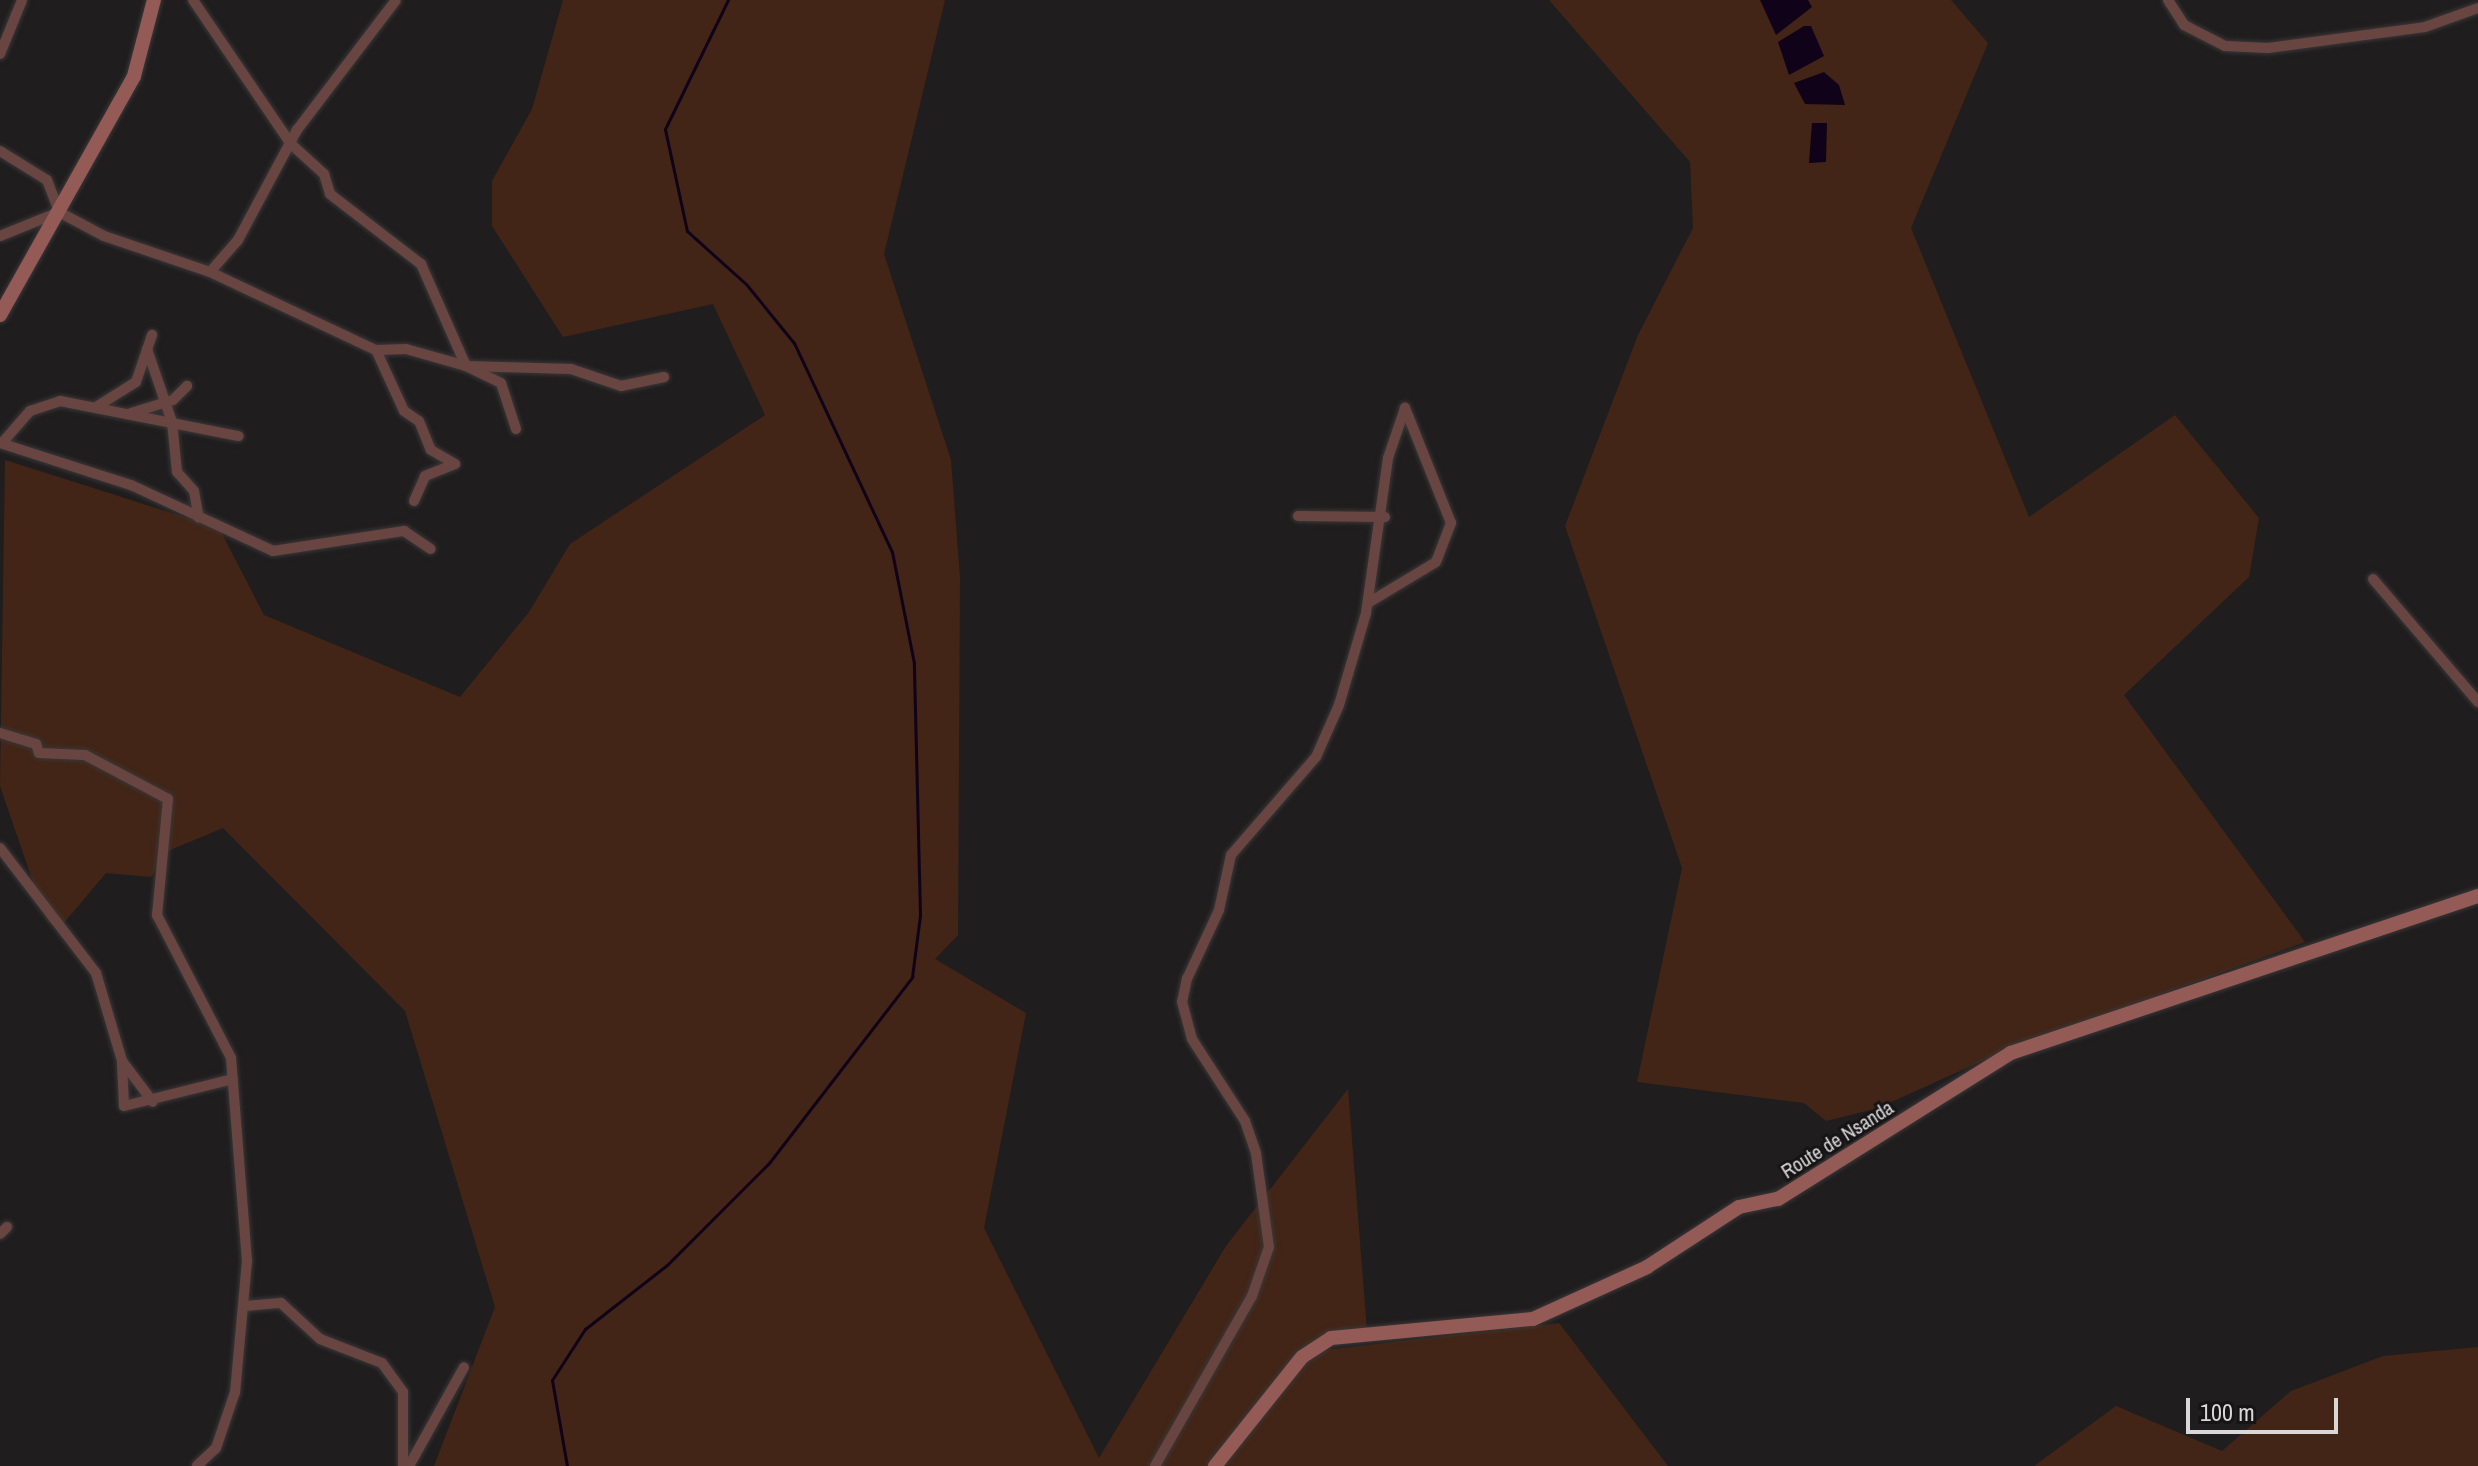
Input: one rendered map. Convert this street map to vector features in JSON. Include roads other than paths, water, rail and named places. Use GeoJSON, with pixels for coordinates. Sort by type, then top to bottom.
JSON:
{"type":"FeatureCollection","features":[{"type":"Feature","properties":{"kind":"street"},"geometry":{"type":"LineString","coordinates":[[0,54],[22,0]]}},
{"type":"Feature","properties":{"kind":"street"},"geometry":{"type":"LineString","coordinates":[[0,315],[134,76],[154,0]]}},
{"type":"Feature","properties":{"kind":"street"},"geometry":{"type":"LineString","coordinates":[[193,0],[291,144],[324,174],[330,194],[421,264],[466,366]]}},
{"type":"Feature","properties":{"kind":"street"},"geometry":{"type":"LineString","coordinates":[[210,272],[238,240],[291,144],[396,0]]}},
{"type":"Feature","properties":{"kind":"street"},"geometry":{"type":"LineString","coordinates":[[2168,0],[2184,25],[2225,46],[2268,48],[2425,27],[2478,8]]}},
{"type":"Feature","properties":{"kind":"street"},"geometry":{"type":"LineString","coordinates":[[0,151],[47,180],[59,212],[104,236],[210,272],[376,350],[406,349],[466,366],[501,383],[516,429]]}},
{"type":"Feature","properties":{"kind":"street"},"geometry":{"type":"LineString","coordinates":[[0,236],[59,212]]}},
{"type":"Feature","properties":{"kind":"street"},"geometry":{"type":"LineString","coordinates":[[96,407],[136,382],[152,335]]}},
{"type":"Feature","properties":{"kind":"street"},"geometry":{"type":"LineString","coordinates":[[147,349],[172,422],[177,472],[194,491],[199,518]]}},
{"type":"Feature","properties":{"kind":"street"},"geometry":{"type":"LineString","coordinates":[[376,350],[404,411],[419,421],[431,450],[455,464],[425,476],[414,501]]}},
{"type":"Feature","properties":{"kind":"street"},"geometry":{"type":"LineString","coordinates":[[466,366],[571,369],[621,386],[664,377]]}},
{"type":"Feature","properties":{"kind":"street"},"geometry":{"type":"LineString","coordinates":[[129,414],[163,403],[187,386]]}},
{"type":"Feature","properties":{"kind":"street"},"geometry":{"type":"LineString","coordinates":[[239,436],[60,401],[30,411],[1,443],[90,470],[273,551],[404,531],[431,549]]}},
{"type":"Feature","properties":{"kind":"street"},"geometry":{"type":"LineString","coordinates":[[1155,1466],[1252,1296],[1269,1247],[1256,1153],[1245,1121],[1192,1039],[1182,1002],[1187,979],[1219,910],[1231,855],[1316,757],[1339,705],[1368,603],[1385,517],[1388,458],[1405,408],[1451,523],[1436,562],[1368,603]]}},
{"type":"Feature","properties":{"kind":"street"},"geometry":{"type":"LineString","coordinates":[[1298,516],[1385,517]]}},
{"type":"Feature","properties":{"kind":"street"},"geometry":{"type":"LineString","coordinates":[[2373,579],[2478,702]]}},
{"type":"Feature","properties":{"kind":"street"},"geometry":{"type":"LineString","coordinates":[[0,733],[36,744],[39,753],[85,755],[168,799],[160,926],[224,1038],[233,1079],[245,1306],[226,1428],[197,1466]]}},
{"type":"Feature","properties":{"kind":"street"},"geometry":{"type":"LineString","coordinates":[[0,848],[96,973],[122,1061],[124,1106],[153,1102],[233,1079]]}},
{"type":"Feature","properties":{"kind":"street","name":"Route de Nsanda"},"geometry":{"type":"LineString","coordinates":[[1215,1466],[1302,1357],[1331,1338],[1533,1319],[1647,1267],[1739,1207],[1778,1199],[2011,1053],[2478,896]]}},
{"type":"Feature","properties":{"kind":"street"},"geometry":{"type":"LineString","coordinates":[[122,1061],[153,1102]]}},
{"type":"Feature","properties":{"kind":"street"},"geometry":{"type":"LineString","coordinates":[[245,1306],[281,1303],[320,1339],[387,1368],[403,1392],[403,1466]]}},
{"type":"Feature","properties":{"kind":"street"},"geometry":{"type":"LineString","coordinates":[[409,1466],[464,1367]]}},
{"type":"Feature","properties":{"kind":"waterway"},"geometry":{"type":"LineString","coordinates":[[567,1466],[552,1380],[585,1329],[667,1265],[769,1163],[912,977],[920,915],[914,663],[892,552],[794,343],[746,284],[687,231],[665,129],[728,0]]}}]}
